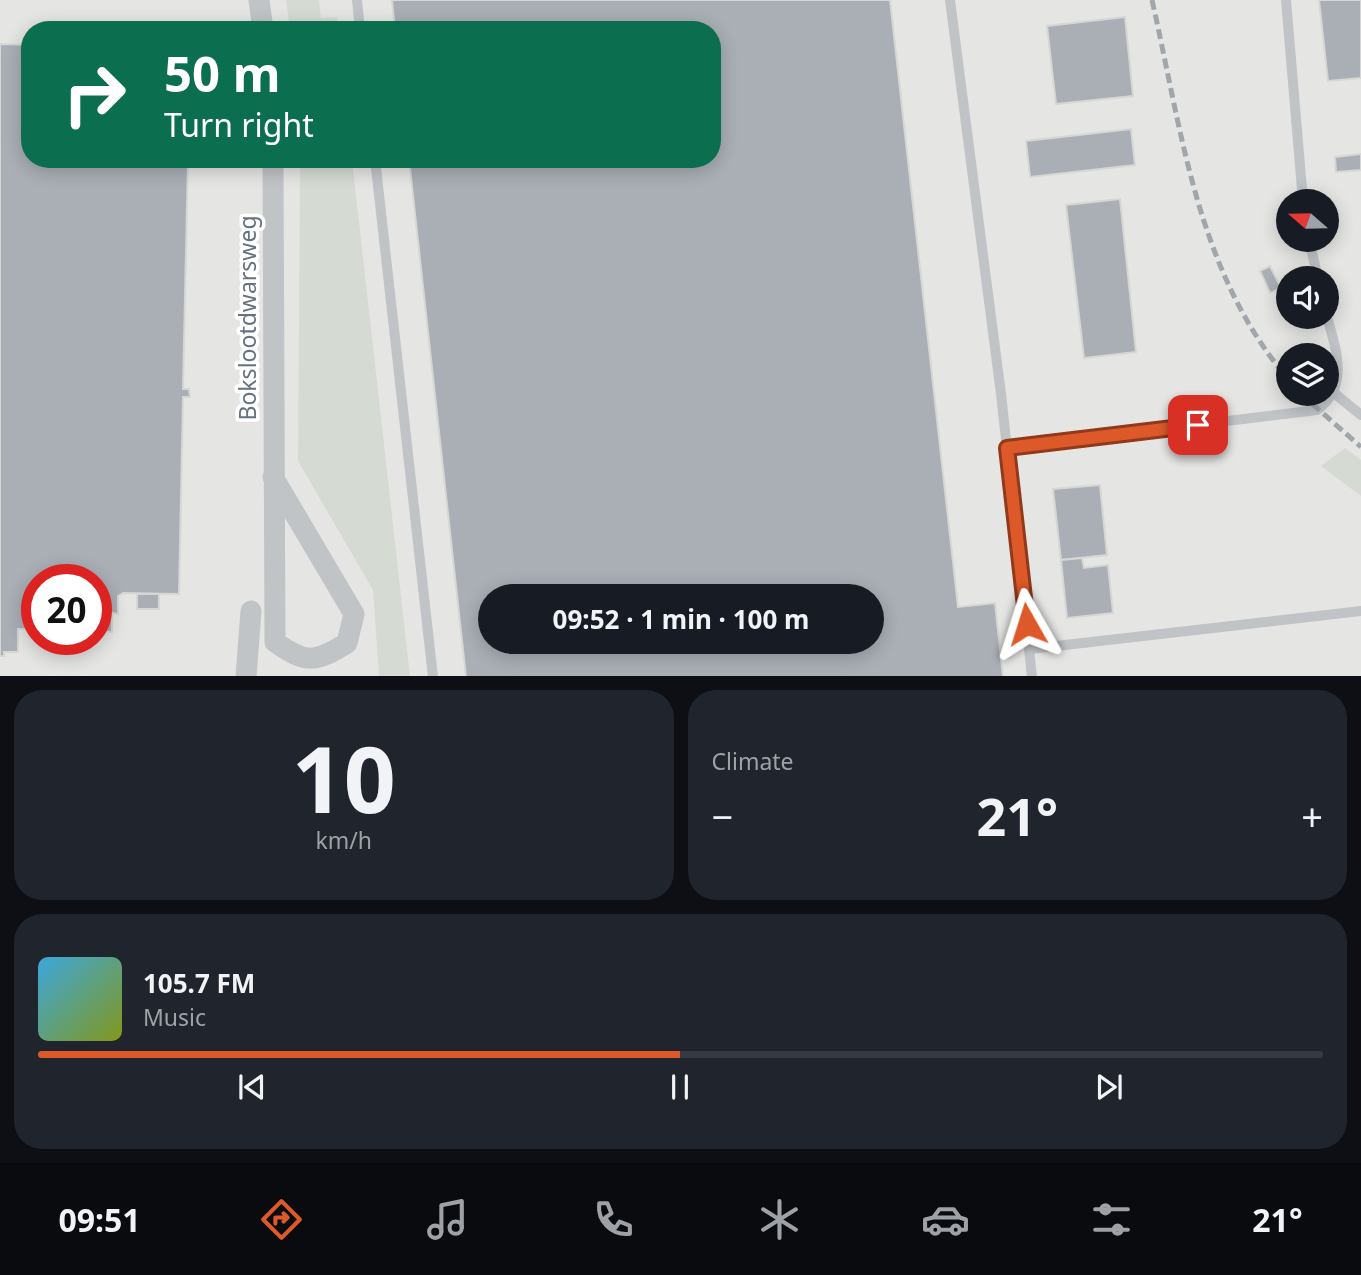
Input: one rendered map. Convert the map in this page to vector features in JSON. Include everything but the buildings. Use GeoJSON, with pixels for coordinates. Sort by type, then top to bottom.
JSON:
{"type":"FeatureCollection","features":[{"type":"Feature","properties":{"kind":"street"},"geometry":{"type":"LineString","coordinates":[[259,0],[262,21]]}},
{"type":"Feature","properties":{"kind":"street","name":"Bokslootdwarsweg"},"geometry":{"type":"LineString","coordinates":[[273,168],[273,477],[275,642],[298,658],[322,659],[348,643],[354,614],[273,477]]}},
{"type":"Feature","properties":{"kind":"street"},"geometry":{"type":"LineString","coordinates":[[246,676],[251,611]]}},
{"type":"Feature","properties":{"kind":"lane"},"geometry":{"type":"LineString","coordinates":[[356,0],[359,21]]}},
{"type":"Feature","properties":{"kind":"lane"},"geometry":{"type":"LineString","coordinates":[[950,0],[1007,448],[1032,676]]}},
{"type":"Feature","properties":{"kind":"lane"},"geometry":{"type":"LineString","coordinates":[[1286,0],[1302,189]]}},
{"type":"Feature","properties":{"kind":"lane"},"geometry":{"type":"LineString","coordinates":[[375,168],[433,676]]}},
{"type":"Feature","properties":{"kind":"lane"},"geometry":{"type":"LineString","coordinates":[[1339,397],[1361,415]]}},
{"type":"Feature","properties":{"kind":"lane"},"geometry":{"type":"LineString","coordinates":[[1007,448],[1307,412],[1317,410],[1321,406]]}},
{"type":"Feature","properties":{"kind":"lane"},"geometry":{"type":"LineString","coordinates":[[1030,649],[1361,611]]}},
{"type":"Feature","properties":{"kind":"shaded area"},"geometry":{"type":"Polygon","coordinates":[[[0,0],[1361,0],[1361,676],[0,676],[0,0]]]}},
{"type":"Feature","properties":{"kind":"shaded area"},"geometry":{"type":"Polygon","coordinates":[[[286,0],[319,0],[321,18],[337,17],[337,21],[289,21],[286,0]]]}},
{"type":"Feature","properties":{"kind":"shaded area"},"geometry":{"type":"Polygon","coordinates":[[[300,168],[353,168],[410,676],[379,676],[373,590],[298,461],[300,168]]]}},
{"type":"Feature","properties":{"kind":"shaded area"},"geometry":{"type":"Polygon","coordinates":[[[1345,448],[1361,460],[1361,496],[1321,466],[1345,448]]]}},
{"type":"Feature","properties":{"kind":"railway"},"geometry":{"type":"LineString","coordinates":[[1152,0],[1184,150],[1213,247],[1233,293],[1257,337],[1276,363]]}},
{"type":"Feature","properties":{"kind":"railway"},"geometry":{"type":"LineString","coordinates":[[1315,406],[1361,447]]}},
{"type":"Feature","properties":{"kind":"route"},"geometry":{"type":"LineString","coordinates":[[1027,624],[1007,448],[1198,425]]}}]}
